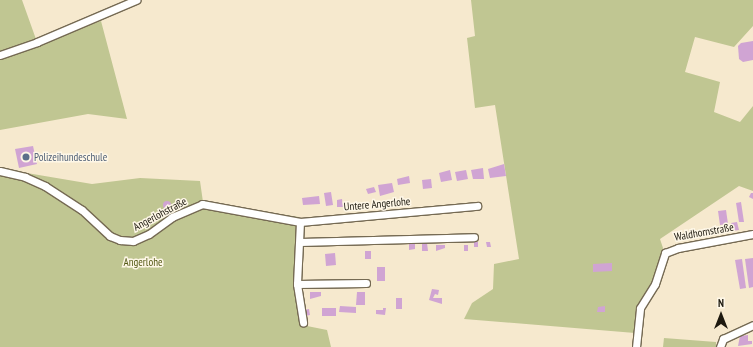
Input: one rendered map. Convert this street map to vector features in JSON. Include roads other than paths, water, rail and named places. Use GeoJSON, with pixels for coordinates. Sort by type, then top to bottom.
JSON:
{"type":"FeatureCollection","features":[{"type":"Feature","properties":{"kind":"street"},"geometry":{"type":"LineString","coordinates":[[0,55],[37,42],[136,0]]}},
{"type":"Feature","properties":{"kind":"street","name":"Angerlohstraße"},"geometry":{"type":"LineString","coordinates":[[0,171],[25,177],[46,186],[82,210],[110,236],[120,240],[133,241],[149,234],[172,217],[202,204],[300,222]]}},
{"type":"Feature","properties":{"kind":"street","name":"Untere Angerlohe"},"geometry":{"type":"LineString","coordinates":[[300,222],[477,206]]}},
{"type":"Feature","properties":{"kind":"street"},"geometry":{"type":"LineString","coordinates":[[300,222],[297,284],[302,323]]}},
{"type":"Feature","properties":{"kind":"street","name":"Waldhornstraße"},"geometry":{"type":"LineString","coordinates":[[636,347],[640,308],[655,284],[665,253],[678,248],[753,234]]}},
{"type":"Feature","properties":{"kind":"street"},"geometry":{"type":"LineString","coordinates":[[300,242],[474,237]]}},
{"type":"Feature","properties":{"kind":"street"},"geometry":{"type":"LineString","coordinates":[[297,284],[366,283]]}},
{"type":"Feature","properties":{"kind":"street"},"geometry":{"type":"LineString","coordinates":[[720,347],[723,339],[753,325]]}},
{"type":"Feature","properties":{"kind":"place","name":"Polizeihundeschule"},"geometry":{"type":"Point","coordinates":[26,157]}},
{"type":"Feature","properties":{"kind":"park label","name":"Angerlohe"},"geometry":{"type":"Point","coordinates":[143,262]}}]}
